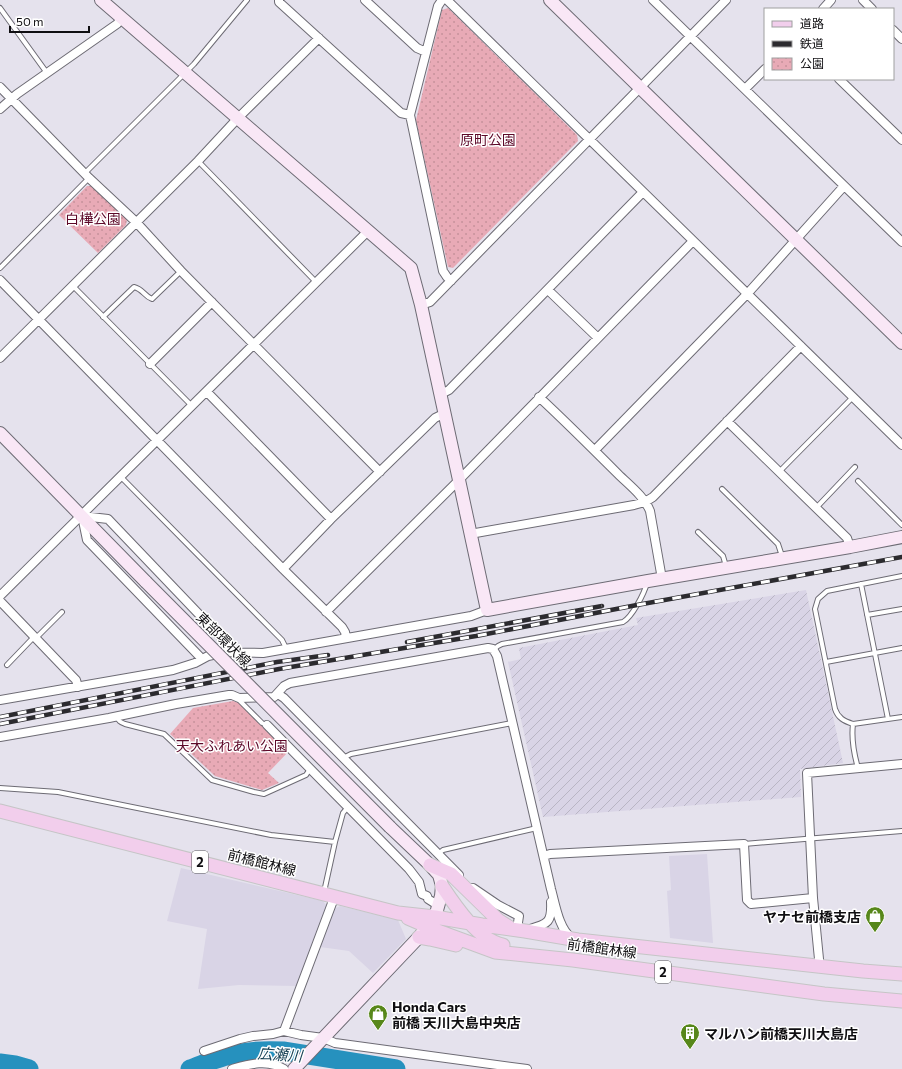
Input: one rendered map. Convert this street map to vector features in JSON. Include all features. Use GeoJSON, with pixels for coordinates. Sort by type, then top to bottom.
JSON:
{"type":"FeatureCollection","features":[{"type":"Feature","properties":{"kind":"main road","name":"前橋館林線"},"geometry":{"type":"LineString","coordinates":[[0,811],[400,914],[434,916],[578,940],[902,974]]}},
{"type":"Feature","properties":{"kind":"main road"},"geometry":{"type":"LineString","coordinates":[[430,865],[451,874],[498,920],[518,930]]}},
{"type":"Feature","properties":{"kind":"main road"},"geometry":{"type":"LineString","coordinates":[[442,886],[453,903],[470,923],[481,934],[496,944],[573,960]]}},
{"type":"Feature","properties":{"kind":"main road","name":"前橋館林線"},"geometry":{"type":"LineString","coordinates":[[434,916],[496,952],[573,960],[824,994],[902,1001]]}},
{"type":"Feature","properties":{"kind":"main road"},"geometry":{"type":"LineString","coordinates":[[419,937],[496,952]]}},
{"type":"Feature","properties":{"kind":"street"},"geometry":{"type":"LineString","coordinates":[[101,0],[411,268],[421,305],[487,610]]}},
{"type":"Feature","properties":{"kind":"street"},"geometry":{"type":"LineString","coordinates":[[279,0],[279,2],[401,113],[410,115]]}},
{"type":"Feature","properties":{"kind":"street"},"geometry":{"type":"LineString","coordinates":[[365,0],[417,48],[426,52]]}},
{"type":"Feature","properties":{"kind":"street"},"geometry":{"type":"LineString","coordinates":[[442,0],[438,6],[410,115],[443,271],[451,281]]}},
{"type":"Feature","properties":{"kind":"street"},"geometry":{"type":"LineString","coordinates":[[447,0],[902,445]]}},
{"type":"Feature","properties":{"kind":"street"},"geometry":{"type":"LineString","coordinates":[[550,0],[902,343]]}},
{"type":"Feature","properties":{"kind":"street"},"geometry":{"type":"LineString","coordinates":[[654,0],[690,37],[902,242]]}},
{"type":"Feature","properties":{"kind":"street"},"geometry":{"type":"LineString","coordinates":[[421,305],[430,302],[451,281],[726,0]]}},
{"type":"Feature","properties":{"kind":"street"},"geometry":{"type":"LineString","coordinates":[[824,8],[831,0]]}},
{"type":"Feature","properties":{"kind":"street"},"geometry":{"type":"LineString","coordinates":[[863,0],[871,8]]}},
{"type":"Feature","properties":{"kind":"street"},"geometry":{"type":"LineString","coordinates":[[0,109],[11,98],[117,24],[122,18]]}},
{"type":"Feature","properties":{"kind":"street"},"geometry":{"type":"LineString","coordinates":[[894,31],[902,39]]}},
{"type":"Feature","properties":{"kind":"street"},"geometry":{"type":"LineString","coordinates":[[0,358],[198,162],[238,118],[319,38]]}},
{"type":"Feature","properties":{"kind":"street"},"geometry":{"type":"LineString","coordinates":[[745,89],[764,70]]}},
{"type":"Feature","properties":{"kind":"street"},"geometry":{"type":"LineString","coordinates":[[840,80],[902,140]]}},
{"type":"Feature","properties":{"kind":"street"},"geometry":{"type":"LineString","coordinates":[[0,87],[136,222],[181,271],[380,472]]}},
{"type":"Feature","properties":{"kind":"street"},"geometry":{"type":"LineString","coordinates":[[595,450],[748,293],[844,186]]}},
{"type":"Feature","properties":{"kind":"street"},"geometry":{"type":"LineString","coordinates":[[440,393],[449,390],[643,192]]}},
{"type":"Feature","properties":{"kind":"street"},"geometry":{"type":"LineString","coordinates":[[78,687],[76,680],[0,601],[82,516],[368,231]]}},
{"type":"Feature","properties":{"kind":"street"},"geometry":{"type":"LineString","coordinates":[[326,612],[459,480],[693,241]]}},
{"type":"Feature","properties":{"kind":"street"},"geometry":{"type":"LineString","coordinates":[[0,280],[283,569],[342,627],[346,638]]}},
{"type":"Feature","properties":{"kind":"street"},"geometry":{"type":"LineString","coordinates":[[548,290],[598,338]]}},
{"type":"Feature","properties":{"kind":"street"},"geometry":{"type":"LineString","coordinates":[[150,364],[212,302]]}},
{"type":"Feature","properties":{"kind":"street"},"geometry":{"type":"LineString","coordinates":[[470,534],[634,505],[653,498],[801,346]]}},
{"type":"Feature","properties":{"kind":"street"},"geometry":{"type":"LineString","coordinates":[[207,392],[331,519]]}},
{"type":"Feature","properties":{"kind":"street"},"geometry":{"type":"LineString","coordinates":[[540,397],[595,450],[645,502],[650,511],[662,579]]}},
{"type":"Feature","properties":{"kind":"street"},"geometry":{"type":"LineString","coordinates":[[283,569],[331,519],[435,418],[445,415]]}},
{"type":"Feature","properties":{"kind":"street"},"geometry":{"type":"LineString","coordinates":[[727,421],[847,538],[850,547]]}},
{"type":"Feature","properties":{"kind":"street","name":"東部環状線"},"geometry":{"type":"LineString","coordinates":[[0,433],[390,828],[430,865],[439,876],[442,886]]}},
{"type":"Feature","properties":{"kind":"street"},"geometry":{"type":"LineString","coordinates":[[82,516],[108,519],[235,652]]}},
{"type":"Feature","properties":{"kind":"street"},"geometry":{"type":"LineString","coordinates":[[82,516],[87,540],[202,659]]}},
{"type":"Feature","properties":{"kind":"street"},"geometry":{"type":"LineString","coordinates":[[0,700],[173,670],[195,663],[208,656],[227,652],[257,654],[471,616],[487,610],[902,537]]}},
{"type":"Feature","properties":{"kind":"street"},"geometry":{"type":"LineString","coordinates":[[0,737],[232,695],[239,698],[274,697],[284,686],[290,683],[488,648],[494,650],[497,656],[551,889],[564,930],[570,938],[578,940]]}},
{"type":"Feature","properties":{"kind":"street"},"geometry":{"type":"LineString","coordinates":[[278,694],[284,698],[476,891],[519,916],[518,930],[540,927],[549,919],[552,912],[551,889]]}},
{"type":"Feature","properties":{"kind":"street"},"geometry":{"type":"LineString","coordinates":[[267,725],[415,875],[419,882],[422,894],[427,896],[434,916]]}},
{"type":"Feature","properties":{"kind":"street"},"geometry":{"type":"LineString","coordinates":[[819,966],[813,898],[807,773],[902,764]]}},
{"type":"Feature","properties":{"kind":"street"},"geometry":{"type":"LineString","coordinates":[[544,856],[550,854],[744,844],[747,900],[751,904],[813,898]]}},
{"type":"Feature","properties":{"kind":"street"},"geometry":{"type":"LineString","coordinates":[[296,1067],[419,937],[434,916],[442,886]]}},
{"type":"Feature","properties":{"kind":"street"},"geometry":{"type":"LineString","coordinates":[[284,1030],[329,896]]}},
{"type":"Feature","properties":{"kind":"street"},"geometry":{"type":"LineString","coordinates":[[204,1051],[240,1039],[273,1034],[284,1030],[320,1041],[527,1069]]}},
{"type":"Feature","properties":{"kind":"street"},"geometry":{"type":"LineString","coordinates":[[232,1069],[248,1064],[262,1063],[277,1065],[284,1069]]}},
{"type":"Feature","properties":{"kind":"lane"},"geometry":{"type":"LineString","coordinates":[[0,268],[194,64],[245,0]]}},
{"type":"Feature","properties":{"kind":"lane"},"geometry":{"type":"LineString","coordinates":[[0,8],[47,73]]}},
{"type":"Feature","properties":{"kind":"lane"},"geometry":{"type":"LineString","coordinates":[[198,162],[316,283]]}},
{"type":"Feature","properties":{"kind":"lane"},"geometry":{"type":"LineString","coordinates":[[103,317],[134,287],[140,289],[152,299],[181,271]]}},
{"type":"Feature","properties":{"kind":"lane"},"geometry":{"type":"LineString","coordinates":[[73,286],[192,406]]}},
{"type":"Feature","properties":{"kind":"lane"},"geometry":{"type":"LineString","coordinates":[[779,472],[853,397]]}},
{"type":"Feature","properties":{"kind":"lane"},"geometry":{"type":"LineString","coordinates":[[816,508],[855,467]]}},
{"type":"Feature","properties":{"kind":"lane"},"geometry":{"type":"LineString","coordinates":[[122,477],[282,640],[285,649]]}},
{"type":"Feature","properties":{"kind":"lane"},"geometry":{"type":"LineString","coordinates":[[858,481],[902,524]]}},
{"type":"Feature","properties":{"kind":"lane"},"geometry":{"type":"LineString","coordinates":[[722,489],[778,544],[783,559]]}},
{"type":"Feature","properties":{"kind":"lane"},"geometry":{"type":"LineString","coordinates":[[698,532],[723,556],[727,568]]}},
{"type":"Feature","properties":{"kind":"lane"},"geometry":{"type":"LineString","coordinates":[[902,576],[827,591],[817,602],[815,613],[836,713],[842,720],[853,724],[902,717]]}},
{"type":"Feature","properties":{"kind":"lane"},"geometry":{"type":"LineString","coordinates":[[494,650],[502,644],[623,622],[633,612],[645,590],[648,581]]}},
{"type":"Feature","properties":{"kind":"lane"},"geometry":{"type":"LineString","coordinates":[[861,584],[888,719]]}},
{"type":"Feature","properties":{"kind":"lane"},"geometry":{"type":"LineString","coordinates":[[867,615],[902,609]]}},
{"type":"Feature","properties":{"kind":"lane"},"geometry":{"type":"LineString","coordinates":[[7,665],[62,612]]}},
{"type":"Feature","properties":{"kind":"lane"},"geometry":{"type":"LineString","coordinates":[[826,662],[902,648]]}},
{"type":"Feature","properties":{"kind":"lane"},"geometry":{"type":"LineString","coordinates":[[239,698],[240,701],[262,723],[267,725]]}},
{"type":"Feature","properties":{"kind":"lane"},"geometry":{"type":"LineString","coordinates":[[117,716],[120,722],[167,736],[212,780],[254,792],[264,794],[306,774],[311,769]]}},
{"type":"Feature","properties":{"kind":"lane"},"geometry":{"type":"LineString","coordinates":[[343,758],[351,754],[512,723]]}},
{"type":"Feature","properties":{"kind":"lane"},"geometry":{"type":"LineString","coordinates":[[853,724],[852,743],[858,768]]}},
{"type":"Feature","properties":{"kind":"lane"},"geometry":{"type":"LineString","coordinates":[[0,788],[58,792],[271,835],[335,842]]}},
{"type":"Feature","properties":{"kind":"lane"},"geometry":{"type":"LineString","coordinates":[[329,896],[327,884],[335,842],[343,813],[348,807]]}},
{"type":"Feature","properties":{"kind":"lane"},"geometry":{"type":"LineString","coordinates":[[438,854],[443,850],[537,828]]}},
{"type":"Feature","properties":{"kind":"lane"},"geometry":{"type":"LineString","coordinates":[[744,844],[902,831]]}},
{"type":"Feature","properties":{"kind":"shaded area"},"geometry":{"type":"Polygon","coordinates":[[[806,590],[843,763],[800,769],[801,797],[543,817],[508,662],[521,659],[519,648],[638,625],[636,618],[806,590]]]}},
{"type":"Feature","properties":{"kind":"shaded area"},"geometry":{"type":"Polygon","coordinates":[[[707,854],[713,943],[670,938],[667,891],[671,890],[669,856],[707,854]]]}},
{"type":"Feature","properties":{"kind":"shaded area"},"geometry":{"type":"Polygon","coordinates":[[[181,868],[323,901],[327,906],[297,986],[239,985],[198,989],[207,929],[167,921],[181,868]]]}},
{"type":"Feature","properties":{"kind":"shaded area"},"geometry":{"type":"Polygon","coordinates":[[[340,906],[398,920],[406,939],[373,973],[349,951],[320,947],[334,909],[340,906]]]}},
{"type":"Feature","properties":{"kind":"green space","name":"原町公園"},"geometry":{"type":"Polygon","coordinates":[[[448,8],[577,135],[578,141],[453,268],[448,267],[416,120],[442,10],[448,8]]]}},
{"type":"Feature","properties":{"kind":"green space","name":"白樺公園"},"geometry":{"type":"Polygon","coordinates":[[[87,186],[92,186],[127,220],[126,225],[98,253],[59,215],[87,186]]]}},
{"type":"Feature","properties":{"kind":"green space","name":"天大ふれあい公園"},"geometry":{"type":"Polygon","coordinates":[[[233,701],[239,703],[288,752],[268,773],[279,783],[262,790],[215,776],[170,734],[193,708],[233,701]]]}},
{"type":"Feature","properties":{"kind":"waterway","name":"広瀬川"},"geometry":{"type":"LineString","coordinates":[[190,1069],[230,1055],[252,1051],[283,1051],[396,1069]]}},
{"type":"Feature","properties":{"kind":"waterway","name":"広瀬川"},"geometry":{"type":"LineString","coordinates":[[0,1063],[29,1069]]}},
{"type":"Feature","properties":{"kind":"railway"},"geometry":{"type":"LineString","coordinates":[[0,724],[279,669],[476,636],[902,557]]}},
{"type":"Feature","properties":{"kind":"railway"},"geometry":{"type":"LineString","coordinates":[[407,642],[602,606]]}},
{"type":"Feature","properties":{"kind":"railway"},"geometry":{"type":"LineString","coordinates":[[0,717],[277,662],[328,655]]}},
{"type":"Feature","properties":{"kind":"place","name":"ヤナセ前橋支店"},"geometry":{"type":"Point","coordinates":[875,933]}},
{"type":"Feature","properties":{"kind":"place","name":"Honda Cars 前橋 天川大島中央店"},"geometry":{"type":"Point","coordinates":[378,1031]}},
{"type":"Feature","properties":{"kind":"place","name":"マルハン前橋天川大島店"},"geometry":{"type":"Point","coordinates":[690,1050]}}]}
